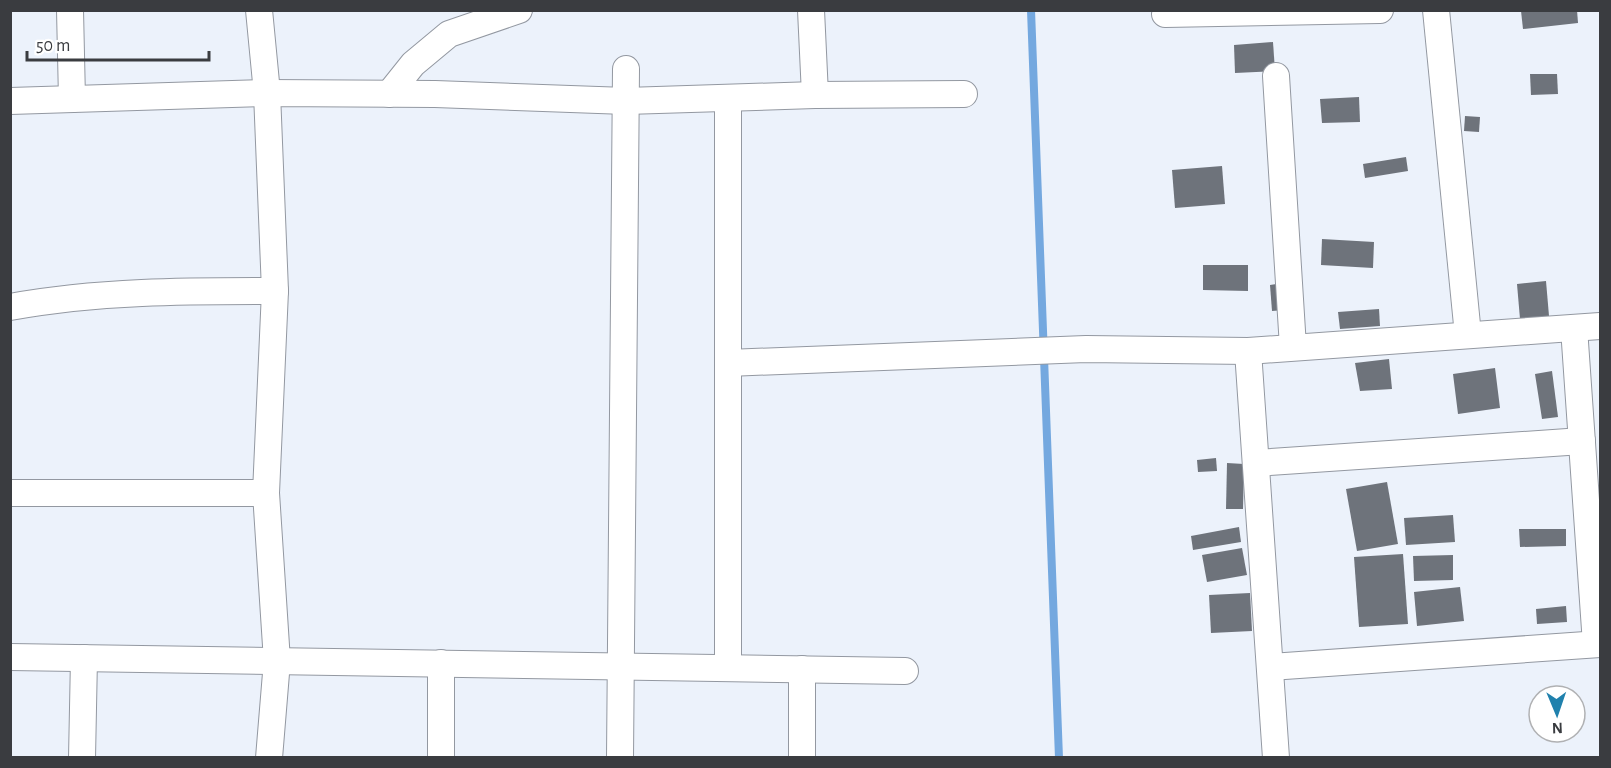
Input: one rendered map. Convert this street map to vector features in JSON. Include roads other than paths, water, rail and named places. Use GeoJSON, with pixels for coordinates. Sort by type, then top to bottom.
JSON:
{"type":"FeatureCollection","features":[{"type":"Feature","properties":{"kind":"street"},"geometry":{"type":"LineString","coordinates":[[70,10],[72,99]]}},
{"type":"Feature","properties":{"kind":"street"},"geometry":{"type":"LineString","coordinates":[[259,10],[267,93],[275,291],[266,493],[277,661],[269,758]]}},
{"type":"Feature","properties":{"kind":"street"},"geometry":{"type":"LineString","coordinates":[[389,94],[413,64],[449,34],[519,10]]}},
{"type":"Feature","properties":{"kind":"street"},"geometry":{"type":"LineString","coordinates":[[811,10],[815,95]]}},
{"type":"Feature","properties":{"kind":"street"},"geometry":{"type":"LineString","coordinates":[[1165,14],[1380,10]]}},
{"type":"Feature","properties":{"kind":"street"},"geometry":{"type":"LineString","coordinates":[[1436,10],[1468,335]]}},
{"type":"Feature","properties":{"kind":"street"},"geometry":{"type":"LineString","coordinates":[[620,758],[626,69]]}},
{"type":"Feature","properties":{"kind":"street"},"geometry":{"type":"LineString","coordinates":[[1276,76],[1293,347]]}},
{"type":"Feature","properties":{"kind":"street"},"geometry":{"type":"LineString","coordinates":[[10,101],[267,93],[626,101],[815,95],[964,94]]}},
{"type":"Feature","properties":{"kind":"street"},"geometry":{"type":"LineString","coordinates":[[728,98],[728,668]]}},
{"type":"Feature","properties":{"kind":"street"},"geometry":{"type":"LineString","coordinates":[[10,307],[58,298],[188,291],[275,291]]}},
{"type":"Feature","properties":{"kind":"street"},"geometry":{"type":"LineString","coordinates":[[728,363],[1086,349],[1248,351],[1600,326]]}},
{"type":"Feature","properties":{"kind":"street"},"geometry":{"type":"LineString","coordinates":[[1270,667],[1598,644],[1574,328]]}},
{"type":"Feature","properties":{"kind":"street"},"geometry":{"type":"LineString","coordinates":[[1248,351],[1276,758]]}},
{"type":"Feature","properties":{"kind":"street"},"geometry":{"type":"LineString","coordinates":[[1256,463],[1582,441]]}},
{"type":"Feature","properties":{"kind":"street"},"geometry":{"type":"LineString","coordinates":[[10,493],[266,493]]}},
{"type":"Feature","properties":{"kind":"street"},"geometry":{"type":"LineString","coordinates":[[10,657],[904,671]]}},
{"type":"Feature","properties":{"kind":"street"},"geometry":{"type":"LineString","coordinates":[[82,758],[84,658]]}},
{"type":"Feature","properties":{"kind":"street"},"geometry":{"type":"LineString","coordinates":[[441,663],[441,758]]}},
{"type":"Feature","properties":{"kind":"street"},"geometry":{"type":"LineString","coordinates":[[802,669],[802,758]]}},
{"type":"Feature","properties":{"kind":"waterway"},"geometry":{"type":"LineString","coordinates":[[1031,10],[1059,758]]}}]}
